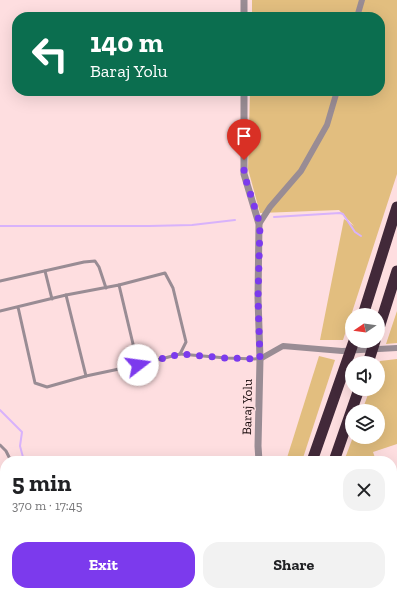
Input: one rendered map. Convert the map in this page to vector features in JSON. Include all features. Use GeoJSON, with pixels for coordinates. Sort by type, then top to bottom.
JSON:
{"type":"FeatureCollection","features":[{"type":"Feature","properties":{"kind":"highway"},"geometry":{"type":"LineString","coordinates":[[365,308],[397,207]]}},
{"type":"Feature","properties":{"kind":"highway"},"geometry":{"type":"LineString","coordinates":[[385,309],[397,271]]}},
{"type":"Feature","properties":{"kind":"highway"},"geometry":{"type":"LineString","coordinates":[[314,456],[351,348]]}},
{"type":"Feature","properties":{"kind":"highway"},"geometry":{"type":"LineString","coordinates":[[336,456],[357,396]]}},
{"type":"Feature","properties":{"kind":"street"},"geometry":{"type":"LineString","coordinates":[[244,0],[244,12]]}},
{"type":"Feature","properties":{"kind":"street"},"geometry":{"type":"LineString","coordinates":[[358,12],[362,0]]}},
{"type":"Feature","properties":{"kind":"street","name":"Baraj Yolu"},"geometry":{"type":"LineString","coordinates":[[244,96],[244,174],[260,224],[258,298],[260,359],[259,456]]}},
{"type":"Feature","properties":{"kind":"street"},"geometry":{"type":"LineString","coordinates":[[260,224],[270,207],[301,171],[327,124],[335,96]]}},
{"type":"Feature","properties":{"kind":"street"},"geometry":{"type":"LineString","coordinates":[[260,359],[283,346],[342,351],[397,348]]}},
{"type":"Feature","properties":{"kind":"lane"},"geometry":{"type":"LineString","coordinates":[[0,281],[95,260],[106,288]]}},
{"type":"Feature","properties":{"kind":"lane"},"geometry":{"type":"LineString","coordinates":[[45,271],[52,299]]}},
{"type":"Feature","properties":{"kind":"lane"},"geometry":{"type":"LineString","coordinates":[[0,311],[106,288],[166,273],[174,288],[186,342],[180,354]]}},
{"type":"Feature","properties":{"kind":"lane"},"geometry":{"type":"LineString","coordinates":[[119,285],[138,365]]}},
{"type":"Feature","properties":{"kind":"lane"},"geometry":{"type":"LineString","coordinates":[[66,296],[86,376]]}},
{"type":"Feature","properties":{"kind":"lane"},"geometry":{"type":"LineString","coordinates":[[18,307],[36,383],[47,387],[86,376],[180,354],[260,359]]}},
{"type":"Feature","properties":{"kind":"lane"},"geometry":{"type":"LineString","coordinates":[[0,446],[6,451],[8,456]]}},
{"type":"Feature","properties":{"kind":"shaded area"},"geometry":{"type":"Polygon","coordinates":[[[252,0],[397,0],[397,174],[353,308],[345,308],[345,334],[343,340],[320,340],[344,219],[354,226],[339,210],[260,213],[248,169],[250,96],[385,96],[385,12],[252,12],[252,0]]]}},
{"type":"Feature","properties":{"kind":"shaded area"},"geometry":{"type":"Polygon","coordinates":[[[397,311],[397,343],[386,344],[397,311]]]}},
{"type":"Feature","properties":{"kind":"shaded area"},"geometry":{"type":"Polygon","coordinates":[[[319,356],[335,360],[304,456],[288,456],[319,356]]]}},
{"type":"Feature","properties":{"kind":"shaded area"},"geometry":{"type":"Polygon","coordinates":[[[397,359],[397,444],[373,452],[374,456],[346,456],[350,444],[385,444],[385,404],[365,404],[367,396],[385,396],[385,360],[397,359]]]}},
{"type":"Feature","properties":{"kind":"waterway"},"geometry":{"type":"LineString","coordinates":[[274,217],[340,213],[343,214],[355,232],[361,236]]}},
{"type":"Feature","properties":{"kind":"waterway"},"geometry":{"type":"LineString","coordinates":[[0,226],[192,225],[235,220]]}},
{"type":"Feature","properties":{"kind":"waterway"},"geometry":{"type":"LineString","coordinates":[[0,410],[22,432],[20,446],[23,456]]}},
{"type":"Feature","properties":{"kind":"route"},"geometry":{"type":"LineString","coordinates":[[138,365],[180,354],[260,359],[258,298],[260,224],[244,174],[244,160]]}}]}
